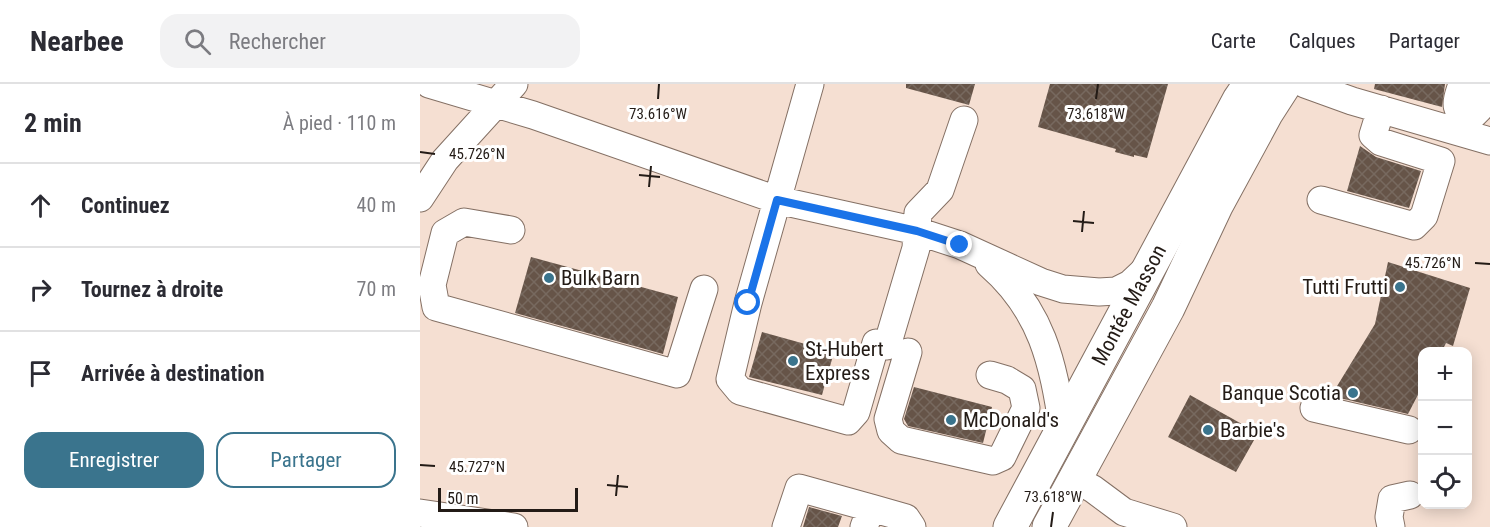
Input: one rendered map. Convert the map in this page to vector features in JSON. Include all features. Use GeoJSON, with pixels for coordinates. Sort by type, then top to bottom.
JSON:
{"type":"FeatureCollection","features":[{"type":"Feature","properties":{"kind":"main road","name":"Montée Masson"},"geometry":{"type":"LineString","coordinates":[[1010,527],[1233,111],[1250,84]]}},
{"type":"Feature","properties":{"kind":"main road","name":"Montée Masson"},"geometry":{"type":"LineString","coordinates":[[1049,527],[1168,308],[1221,196],[1285,84]]}},
{"type":"Feature","properties":{"kind":"street"},"geometry":{"type":"LineString","coordinates":[[429,84],[495,104],[777,200],[917,231],[960,245],[1053,286],[1086,292],[1108,292],[1122,289],[1136,279],[1154,260]]}},
{"type":"Feature","properties":{"kind":"street"},"geometry":{"type":"LineString","coordinates":[[420,198],[445,160],[514,84]]}},
{"type":"Feature","properties":{"kind":"street"},"geometry":{"type":"LineString","coordinates":[[810,84],[748,303],[730,379],[740,391],[848,421],[856,412],[890,347],[916,248],[918,213],[940,190],[964,120]]}},
{"type":"Feature","properties":{"kind":"street"},"geometry":{"type":"LineString","coordinates":[[1305,84],[1381,109],[1488,133]]}},
{"type":"Feature","properties":{"kind":"street"},"geometry":{"type":"LineString","coordinates":[[1462,84],[1457,106],[1460,111],[1467,114],[1474,114],[1479,109],[1487,84]]}},
{"type":"Feature","properties":{"kind":"street"},"geometry":{"type":"LineString","coordinates":[[1321,200],[1414,226],[1424,216],[1441,161],[1381,142],[1373,135],[1381,109]]}},
{"type":"Feature","properties":{"kind":"street"},"geometry":{"type":"LineString","coordinates":[[511,230],[465,222],[445,233],[432,285],[436,307],[677,374],[704,290]]}},
{"type":"Feature","properties":{"kind":"street"},"geometry":{"type":"LineString","coordinates":[[960,245],[985,261],[1004,278],[1035,321],[1046,344],[1063,429]]}},
{"type":"Feature","properties":{"kind":"street"},"geometry":{"type":"LineString","coordinates":[[890,347],[888,419],[891,431],[901,440],[993,461],[1002,457],[1026,408],[1022,389],[1007,380],[990,375]]}},
{"type":"Feature","properties":{"kind":"street"},"geometry":{"type":"LineString","coordinates":[[1314,408],[1409,430]]}},
{"type":"Feature","properties":{"kind":"street"},"geometry":{"type":"LineString","coordinates":[[1075,479],[1124,512],[1173,527]]}},
{"type":"Feature","properties":{"kind":"street"},"geometry":{"type":"LineString","coordinates":[[786,527],[799,488],[867,518],[906,519],[912,527]]}},
{"type":"Feature","properties":{"kind":"street"},"geometry":{"type":"LineString","coordinates":[[1391,527],[1389,517],[1392,499],[1410,495]]}},
{"type":"Feature","properties":{"kind":"street"},"geometry":{"type":"LineString","coordinates":[[420,513],[514,527]]}},
{"type":"Feature","properties":{"kind":"building"},"geometry":{"type":"Polygon","coordinates":[[[906,84],[975,84],[969,105],[906,88],[906,84]]]}},
{"type":"Feature","properties":{"kind":"building"},"geometry":{"type":"Polygon","coordinates":[[[1050,84],[1168,84],[1147,158],[1115,152],[1116,149],[1038,127],[1050,84]]]}},
{"type":"Feature","properties":{"kind":"building"},"geometry":{"type":"Polygon","coordinates":[[[1375,84],[1445,84],[1442,107],[1374,89],[1375,84]]]}},
{"type":"Feature","properties":{"kind":"building"},"geometry":{"type":"Polygon","coordinates":[[[1360,146],[1376,157],[1421,171],[1409,208],[1347,191],[1360,146]]]}},
{"type":"Feature","properties":{"kind":"building"},"geometry":{"type":"Polygon","coordinates":[[[531,257],[678,297],[663,354],[515,313],[531,257]]]}},
{"type":"Feature","properties":{"kind":"building"},"geometry":{"type":"Polygon","coordinates":[[[1388,262],[1470,288],[1453,346],[1446,343],[1444,347],[1418,347],[1418,395],[1408,414],[1331,396],[1375,324],[1388,262]]]}},
{"type":"Feature","properties":{"kind":"building"},"geometry":{"type":"Polygon","coordinates":[[[762,332],[834,352],[822,395],[749,377],[762,332]]]}},
{"type":"Feature","properties":{"kind":"building"},"geometry":{"type":"Polygon","coordinates":[[[914,387],[992,407],[983,443],[908,426],[904,419],[914,387]]]}},
{"type":"Feature","properties":{"kind":"building"},"geometry":{"type":"Polygon","coordinates":[[[1190,395],[1258,433],[1236,472],[1168,437],[1190,395]]]}},
{"type":"Feature","properties":{"kind":"building"},"geometry":{"type":"Polygon","coordinates":[[[809,507],[842,516],[838,527],[803,527],[809,507]]]}},
{"type":"Feature","properties":{"kind":"place","name":"Bulk Barn"},"geometry":{"type":"Point","coordinates":[549,278]}},
{"type":"Feature","properties":{"kind":"place","name":"Tutti Frutti"},"geometry":{"type":"Point","coordinates":[1400,287]}},
{"type":"Feature","properties":{"kind":"place","name":"St-Hubert Express"},"geometry":{"type":"Point","coordinates":[793,361]}},
{"type":"Feature","properties":{"kind":"place","name":"Banque Scotia"},"geometry":{"type":"Point","coordinates":[1353,393]}},
{"type":"Feature","properties":{"kind":"place","name":"McDonald's"},"geometry":{"type":"Point","coordinates":[951,420]}},
{"type":"Feature","properties":{"kind":"place","name":"Barbie's"},"geometry":{"type":"Point","coordinates":[1208,430]}},
{"type":"Feature","properties":{"kind":"route"},"geometry":{"type":"LineString","coordinates":[[748,303],[777,200],[917,231],[960,245]]}}]}
